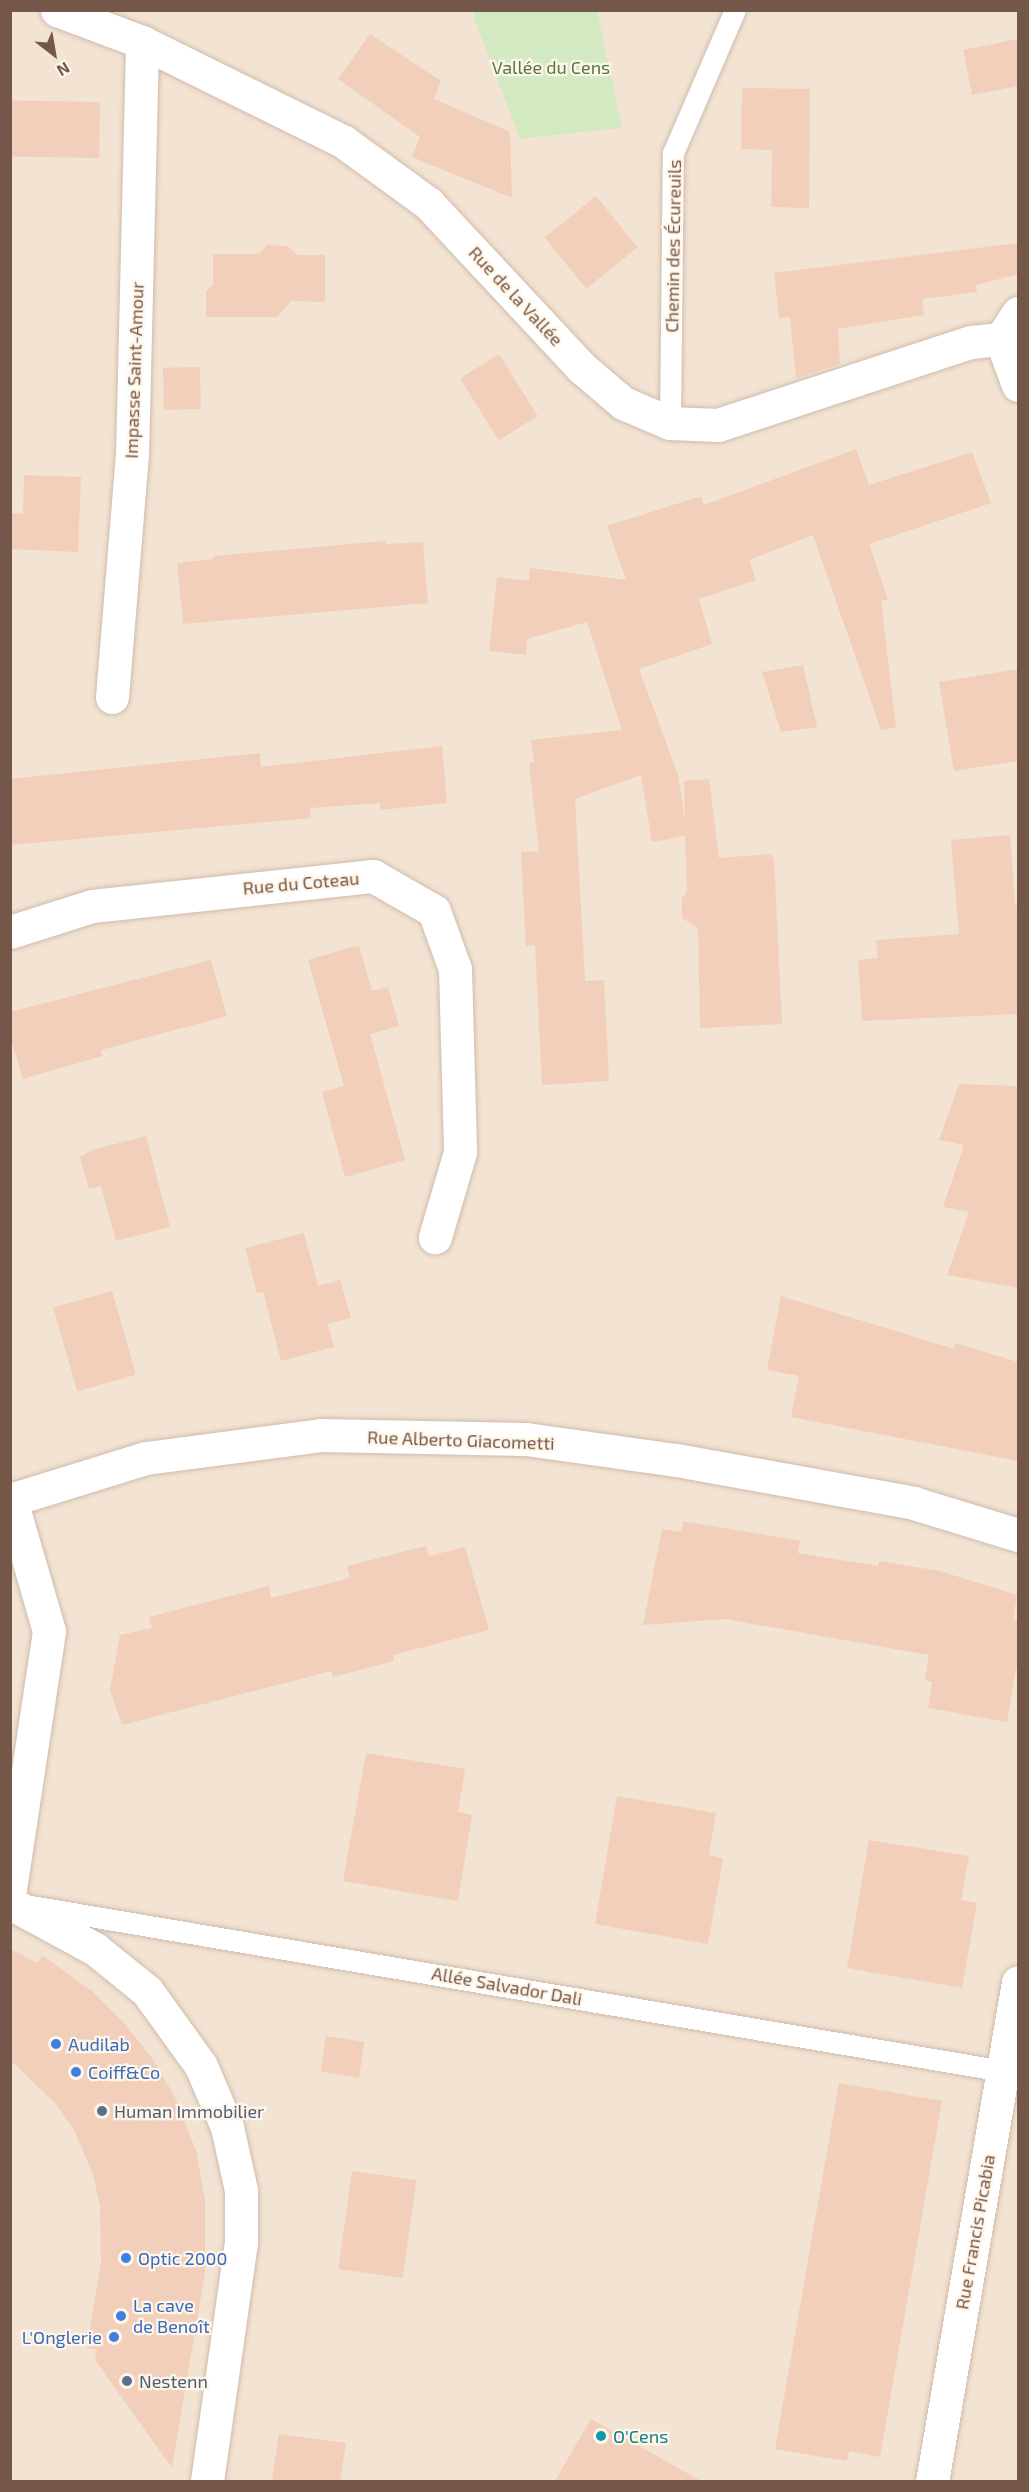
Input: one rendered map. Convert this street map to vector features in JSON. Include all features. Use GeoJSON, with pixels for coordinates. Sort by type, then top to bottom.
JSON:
{"type":"FeatureCollection","features":[{"type":"Feature","properties":{"kind":"street","name":"Rue de la Vallée"},"geometry":{"type":"LineString","coordinates":[[57,10],[142,42],[344,142],[428,203],[582,368],[623,404],[670,423],[718,425],[971,342],[1010,326]]}},
{"type":"Feature","properties":{"kind":"street","name":"Impasse Saint-Amour"},"geometry":{"type":"LineString","coordinates":[[112,697],[132,455],[142,42]]}},
{"type":"Feature","properties":{"kind":"street"},"geometry":{"type":"LineString","coordinates":[[1010,326],[1018,385]]}},
{"type":"Feature","properties":{"kind":"street","name":"Rue du Coteau"},"geometry":{"type":"LineString","coordinates":[[10,932],[92,906],[373,876],[434,911],[455,969],[460,1152],[435,1237]]}},
{"type":"Feature","properties":{"kind":"street","name":"Rue Alberto Giacometti"},"geometry":{"type":"LineString","coordinates":[[10,1500],[146,1458],[320,1435],[526,1439],[676,1460],[914,1503],[1018,1535]]}},
{"type":"Feature","properties":{"kind":"street"},"geometry":{"type":"LineString","coordinates":[[10,1500],[49,1631],[10,1889]]}},
{"type":"Feature","properties":{"kind":"street","name":"Allée Salvador Dali"},"geometry":{"type":"LineString","coordinates":[[10,1903],[95,1949],[147,1990],[201,2066],[227,2127],[241,2190],[241,2242],[207,2481]]}},
{"type":"Feature","properties":{"kind":"street","name":"Rue Francis Picabia"},"geometry":{"type":"LineString","coordinates":[[932,2481],[1011,2072],[1018,1982]]}},
{"type":"Feature","properties":{"kind":"lane","name":"Chemin des Écureuils"},"geometry":{"type":"LineString","coordinates":[[670,423],[673,153],[735,10]]}},
{"type":"Feature","properties":{"kind":"lane","name":"Allée Salvador Dali"},"geometry":{"type":"LineString","coordinates":[[10,1903],[1011,2072]]}},
{"type":"Feature","properties":{"kind":"shaded area"},"geometry":{"type":"Polygon","coordinates":[[[11,11],[474,11],[474,18],[520,139],[621,128],[597,11],[1018,11],[1018,2481],[11,2482],[11,11]]]}},
{"type":"Feature","properties":{"kind":"green space","name":"Vallée du Cens"},"geometry":{"type":"Polygon","coordinates":[[[474,11],[597,11],[622,128],[520,139],[474,18],[474,11]]]}},
{"type":"Feature","properties":{"kind":"building"},"geometry":{"type":"Polygon","coordinates":[[[370,34],[441,81],[434,99],[510,132],[512,198],[412,157],[420,137],[338,79],[370,34]]]}},
{"type":"Feature","properties":{"kind":"building"},"geometry":{"type":"Polygon","coordinates":[[[1018,39],[1018,86],[972,95],[963,50],[1018,39]]]}},
{"type":"Feature","properties":{"kind":"building"},"geometry":{"type":"Polygon","coordinates":[[[742,88],[810,89],[809,208],[771,207],[772,150],[741,149],[742,88]]]}},
{"type":"Feature","properties":{"kind":"building"},"geometry":{"type":"Polygon","coordinates":[[[10,100],[100,102],[99,158],[10,156],[10,100]]]}},
{"type":"Feature","properties":{"kind":"building"},"geometry":{"type":"Polygon","coordinates":[[[596,196],[638,247],[586,289],[545,238],[596,196]]]}},
{"type":"Feature","properties":{"kind":"building"},"geometry":{"type":"Polygon","coordinates":[[[1018,243],[1018,274],[976,285],[977,292],[922,299],[924,315],[838,329],[840,364],[796,378],[790,317],[779,318],[774,273],[1018,243]]]}},
{"type":"Feature","properties":{"kind":"building"},"geometry":{"type":"Polygon","coordinates":[[[267,245],[288,246],[297,255],[325,255],[325,302],[291,301],[277,317],[206,317],[206,291],[213,285],[213,254],[259,254],[267,245]]]}},
{"type":"Feature","properties":{"kind":"building"},"geometry":{"type":"Polygon","coordinates":[[[499,354],[538,416],[499,440],[460,378],[499,354]]]}},
{"type":"Feature","properties":{"kind":"building"},"geometry":{"type":"Polygon","coordinates":[[[200,367],[201,409],[164,410],[163,368],[200,367]]]}},
{"type":"Feature","properties":{"kind":"building"},"geometry":{"type":"Polygon","coordinates":[[[856,449],[869,485],[972,452],[991,503],[869,544],[888,599],[881,601],[896,727],[881,730],[813,535],[749,560],[756,580],[699,599],[712,644],[639,669],[678,775],[685,820],[684,781],[709,779],[719,858],[771,854],[774,859],[782,1024],[700,1028],[698,928],[682,918],[682,898],[687,892],[685,836],[652,842],[641,775],[575,799],[585,981],[604,980],[609,1081],[542,1085],[535,945],[526,946],[521,852],[539,851],[529,763],[534,762],[531,740],[622,730],[587,622],[527,639],[526,655],[489,651],[497,577],[529,581],[530,568],[626,580],[607,526],[701,496],[704,505],[856,449]]]}},
{"type":"Feature","properties":{"kind":"building"},"geometry":{"type":"Polygon","coordinates":[[[24,475],[81,477],[78,552],[10,549],[10,513],[23,514],[24,475]]]}},
{"type":"Feature","properties":{"kind":"building"},"geometry":{"type":"Polygon","coordinates":[[[385,541],[386,544],[423,542],[428,603],[183,624],[177,563],[214,559],[214,556],[385,541]]]}},
{"type":"Feature","properties":{"kind":"building"},"geometry":{"type":"Polygon","coordinates":[[[803,665],[817,727],[781,732],[762,672],[803,665]]]}},
{"type":"Feature","properties":{"kind":"building"},"geometry":{"type":"Polygon","coordinates":[[[1018,669],[1018,761],[954,771],[939,682],[1018,669]]]}},
{"type":"Feature","properties":{"kind":"building"},"geometry":{"type":"Polygon","coordinates":[[[442,746],[447,803],[380,810],[380,803],[310,808],[311,818],[10,845],[10,779],[260,753],[261,767],[442,746]]]}},
{"type":"Feature","properties":{"kind":"building"},"geometry":{"type":"Polygon","coordinates":[[[1010,835],[1015,906],[1018,906],[1018,1014],[862,1021],[858,960],[878,958],[876,940],[959,934],[951,840],[1010,835]]]}},
{"type":"Feature","properties":{"kind":"building"},"geometry":{"type":"Polygon","coordinates":[[[359,945],[372,991],[388,987],[399,1026],[370,1034],[405,1160],[345,1177],[322,1092],[344,1086],[308,960],[359,945]]]}},
{"type":"Feature","properties":{"kind":"building"},"geometry":{"type":"Polygon","coordinates":[[[211,960],[227,1016],[101,1050],[102,1056],[23,1079],[10,1036],[10,1012],[211,960]]]}},
{"type":"Feature","properties":{"kind":"building"},"geometry":{"type":"Polygon","coordinates":[[[959,1084],[1018,1086],[1018,1288],[947,1275],[969,1212],[943,1207],[964,1145],[939,1140],[959,1084]]]}},
{"type":"Feature","properties":{"kind":"building"},"geometry":{"type":"Polygon","coordinates":[[[146,1136],[170,1227],[116,1241],[101,1186],[89,1189],[80,1157],[92,1150],[146,1136]]]}},
{"type":"Feature","properties":{"kind":"building"},"geometry":{"type":"Polygon","coordinates":[[[304,1233],[318,1286],[340,1280],[351,1318],[328,1324],[334,1347],[281,1361],[263,1292],[257,1293],[245,1248],[304,1233]]]}},
{"type":"Feature","properties":{"kind":"building"},"geometry":{"type":"Polygon","coordinates":[[[112,1291],[136,1375],[77,1391],[53,1308],[112,1291]]]}},
{"type":"Feature","properties":{"kind":"building"},"geometry":{"type":"Polygon","coordinates":[[[781,1296],[954,1349],[955,1343],[1018,1362],[1018,1461],[791,1417],[799,1376],[767,1370],[781,1296]]]}},
{"type":"Feature","properties":{"kind":"building"},"geometry":{"type":"Polygon","coordinates":[[[683,1521],[800,1541],[798,1553],[878,1566],[879,1561],[940,1571],[1017,1595],[1013,1619],[1018,1620],[1018,1659],[1007,1722],[928,1708],[932,1682],[925,1680],[929,1655],[725,1619],[643,1625],[662,1529],[681,1532],[683,1521]]]}},
{"type":"Feature","properties":{"kind":"building"},"geometry":{"type":"Polygon","coordinates":[[[426,1546],[429,1556],[465,1547],[489,1630],[393,1655],[394,1661],[333,1677],[331,1671],[122,1725],[110,1690],[120,1635],[152,1628],[149,1617],[269,1586],[271,1598],[350,1578],[347,1566],[426,1546]]]}},
{"type":"Feature","properties":{"kind":"building"},"geometry":{"type":"Polygon","coordinates":[[[366,1753],[465,1769],[458,1812],[472,1815],[458,1901],[343,1881],[366,1753]]]}},
{"type":"Feature","properties":{"kind":"building"},"geometry":{"type":"Polygon","coordinates":[[[617,1796],[716,1813],[709,1855],[723,1858],[708,1944],[595,1924],[617,1796]]]}},
{"type":"Feature","properties":{"kind":"building"},"geometry":{"type":"Polygon","coordinates":[[[869,1840],[969,1856],[961,1900],[977,1903],[962,1988],[847,1968],[869,1840]]]}},
{"type":"Feature","properties":{"kind":"building"},"geometry":{"type":"Polygon","coordinates":[[[10,1949],[38,1963],[42,1955],[92,1991],[124,2023],[152,2058],[175,2097],[196,2151],[205,2200],[205,2273],[172,2468],[95,2360],[97,2350],[87,2348],[101,2262],[100,2207],[93,2174],[74,2130],[56,2104],[10,2060],[10,1949]]]}},
{"type":"Feature","properties":{"kind":"building"},"geometry":{"type":"Polygon","coordinates":[[[326,2036],[365,2042],[359,2078],[320,2072],[326,2036]]]}},
{"type":"Feature","properties":{"kind":"building"},"geometry":{"type":"Polygon","coordinates":[[[839,2083],[942,2101],[880,2457],[849,2451],[847,2461],[775,2449],[839,2083]]]}},
{"type":"Feature","properties":{"kind":"building"},"geometry":{"type":"Polygon","coordinates":[[[352,2171],[416,2180],[403,2278],[338,2269],[352,2171]]]}},
{"type":"Feature","properties":{"kind":"building","name":"O'Cens"},"geometry":{"type":"Polygon","coordinates":[[[591,2419],[701,2481],[555,2481],[591,2419]]]}},
{"type":"Feature","properties":{"kind":"building"},"geometry":{"type":"Polygon","coordinates":[[[279,2434],[346,2443],[340,2481],[272,2481],[279,2434]]]}},
{"type":"Feature","properties":{"kind":"place","name":"Audilab"},"geometry":{"type":"Point","coordinates":[56,2044]}},
{"type":"Feature","properties":{"kind":"place","name":"Coiff&Co"},"geometry":{"type":"Point","coordinates":[76,2072]}},
{"type":"Feature","properties":{"kind":"place","name":"Human Immobilier"},"geometry":{"type":"Point","coordinates":[102,2111]}},
{"type":"Feature","properties":{"kind":"place","name":"Optic 2000"},"geometry":{"type":"Point","coordinates":[126,2258]}},
{"type":"Feature","properties":{"kind":"place","name":"La cave de Benoît"},"geometry":{"type":"Point","coordinates":[121,2316]}},
{"type":"Feature","properties":{"kind":"place","name":"L'Onglerie"},"geometry":{"type":"Point","coordinates":[114,2337]}},
{"type":"Feature","properties":{"kind":"place","name":"Nestenn"},"geometry":{"type":"Point","coordinates":[127,2381]}},
{"type":"Feature","properties":{"kind":"place","name":"O'Cens"},"geometry":{"type":"Point","coordinates":[601,2436]}}]}
